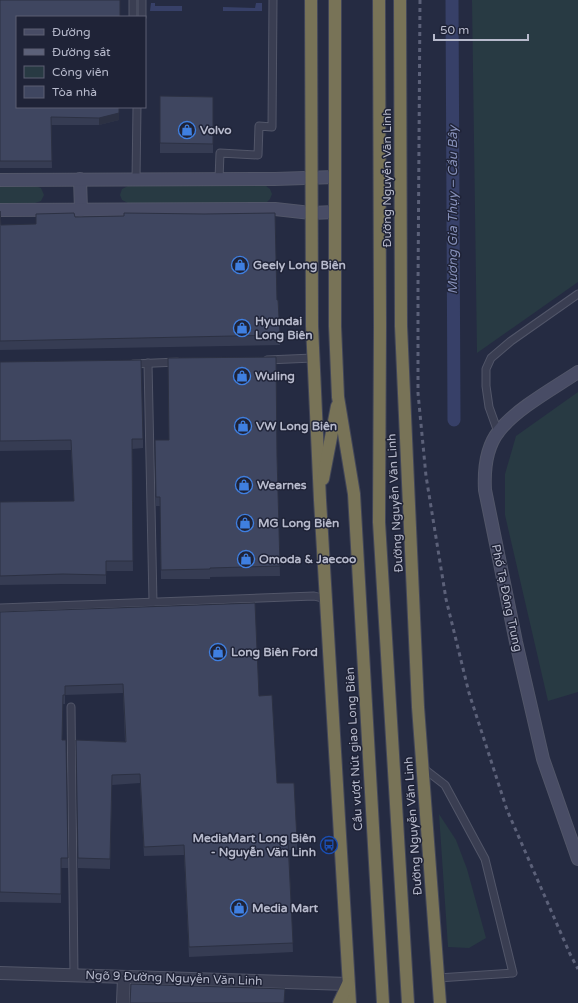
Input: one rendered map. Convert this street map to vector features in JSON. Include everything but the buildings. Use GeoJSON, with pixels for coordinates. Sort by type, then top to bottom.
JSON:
{"type":"FeatureCollection","features":[{"type":"Feature","properties":{"kind":"highway"},"geometry":{"type":"LineString","coordinates":[[311,0],[313,358],[350,1003]]}},
{"type":"Feature","properties":{"kind":"highway"},"geometry":{"type":"LineString","coordinates":[[320,500],[338,397],[335,326],[335,0]]}},
{"type":"Feature","properties":{"kind":"highway"},"geometry":{"type":"LineString","coordinates":[[379,0],[400,1]]}},
{"type":"Feature","properties":{"kind":"highway","name":"Đường Nguyễn Văn Linh"},"geometry":{"type":"LineString","coordinates":[[379,0],[379,522],[408,1003]]}},
{"type":"Feature","properties":{"kind":"highway","name":"Đường Nguyễn Văn Linh"},"geometry":{"type":"LineString","coordinates":[[400,1],[401,326],[418,699],[440,1003]]}},
{"type":"Feature","properties":{"kind":"highway","name":"Cầu vượt Nút giao Long Biên"},"geometry":{"type":"LineString","coordinates":[[338,397],[354,494],[383,1003]]}},
{"type":"Feature","properties":{"kind":"highway"},"geometry":{"type":"LineString","coordinates":[[339,1003],[348,984]]}},
{"type":"Feature","properties":{"kind":"street"},"geometry":{"type":"LineString","coordinates":[[0,180],[275,179],[335,177]]}},
{"type":"Feature","properties":{"kind":"street"},"geometry":{"type":"LineString","coordinates":[[80,179],[81,210]]}},
{"type":"Feature","properties":{"kind":"street"},"geometry":{"type":"LineString","coordinates":[[0,210],[275,209],[311,213],[335,212]]}},
{"type":"Feature","properties":{"kind":"street","name":"Phố Tạ Đông Trung"},"geometry":{"type":"LineString","coordinates":[[577,853],[543,759],[516,642],[484,480],[488,452],[498,432],[511,418],[578,372]]}},
{"type":"Feature","properties":{"kind":"street","name":"Ngõ 9 Đường Nguyễn Văn Linh"},"geometry":{"type":"LineString","coordinates":[[0,973],[348,984]]}},
{"type":"Feature","properties":{"kind":"street"},"geometry":{"type":"LineString","coordinates":[[123,1003],[124,976]]}},
{"type":"Feature","properties":{"kind":"lane"},"geometry":{"type":"LineString","coordinates":[[133,0],[133,16]]}},
{"type":"Feature","properties":{"kind":"lane"},"geometry":{"type":"LineString","coordinates":[[142,0],[142,16]]}},
{"type":"Feature","properties":{"kind":"lane"},"geometry":{"type":"LineString","coordinates":[[219,179],[220,153],[258,155],[259,126],[272,127],[272,0]]}},
{"type":"Feature","properties":{"kind":"lane"},"geometry":{"type":"LineString","coordinates":[[136,179],[137,108]]}},
{"type":"Feature","properties":{"kind":"lane"},"geometry":{"type":"LineString","coordinates":[[498,432],[489,407],[486,386],[486,369],[491,358],[511,341],[578,294]]}},
{"type":"Feature","properties":{"kind":"lane"},"geometry":{"type":"LineString","coordinates":[[259,360],[313,358]]}},
{"type":"Feature","properties":{"kind":"lane"},"geometry":{"type":"LineString","coordinates":[[124,364],[187,362]]}},
{"type":"Feature","properties":{"kind":"lane"},"geometry":{"type":"LineString","coordinates":[[148,363],[154,602]]}},
{"type":"Feature","properties":{"kind":"lane"},"geometry":{"type":"LineString","coordinates":[[0,608],[314,596],[326,599]]}},
{"type":"Feature","properties":{"kind":"lane"},"geometry":{"type":"LineString","coordinates":[[70,707],[74,975]]}},
{"type":"Feature","properties":{"kind":"lane"},"geometry":{"type":"LineString","coordinates":[[423,768],[446,785],[485,859],[513,973],[438,978]]}},
{"type":"Feature","properties":{"kind":"green space"},"geometry":{"type":"Polygon","coordinates":[[[472,0],[578,0],[578,282],[477,353],[472,0]]]}},
{"type":"Feature","properties":{"kind":"green space"},"geometry":{"type":"Polygon","coordinates":[[[0,186],[35,186],[41,188],[44,195],[41,201],[35,203],[0,203],[0,186]]]}},
{"type":"Feature","properties":{"kind":"green space"},"geometry":{"type":"Polygon","coordinates":[[[128,186],[266,186],[270,189],[272,194],[266,203],[128,203],[122,200],[120,195],[122,189],[128,186]]]}},
{"type":"Feature","properties":{"kind":"green space"},"geometry":{"type":"Polygon","coordinates":[[[578,392],[578,692],[548,701],[505,515],[505,474],[516,436],[578,392]]]}},
{"type":"Feature","properties":{"kind":"green space"},"geometry":{"type":"Polygon","coordinates":[[[439,814],[456,840],[467,869],[486,938],[469,948],[448,947],[439,814]]]}},
{"type":"Feature","properties":{"kind":"water"},"geometry":{"type":"Polygon","coordinates":[[[151,3],[155,3],[155,6],[182,6],[182,11],[150,11],[151,3]]]}},
{"type":"Feature","properties":{"kind":"water"},"geometry":{"type":"Polygon","coordinates":[[[256,3],[262,3],[262,11],[223,11],[223,7],[255,8],[256,3]]]}},
{"type":"Feature","properties":{"kind":"waterway","name":"Mương Gia Thụy – Cầu Bây"},"geometry":{"type":"LineString","coordinates":[[452,0],[454,420]]}},
{"type":"Feature","properties":{"kind":"railway"},"geometry":{"type":"LineString","coordinates":[[420,0],[418,393],[426,476],[446,599],[469,693],[507,810],[578,969]]}},
{"type":"Feature","properties":{"kind":"place","name":"Volvo"},"geometry":{"type":"Point","coordinates":[187,130]}},
{"type":"Feature","properties":{"kind":"place","name":"Geely Long Biên"},"geometry":{"type":"Point","coordinates":[240,265]}},
{"type":"Feature","properties":{"kind":"place","name":"Hyundai Long Biên"},"geometry":{"type":"Point","coordinates":[242,328]}},
{"type":"Feature","properties":{"kind":"place","name":"Wuling"},"geometry":{"type":"Point","coordinates":[242,376]}},
{"type":"Feature","properties":{"kind":"place","name":"VW Long Biên"},"geometry":{"type":"Point","coordinates":[243,426]}},
{"type":"Feature","properties":{"kind":"place","name":"Wearnes"},"geometry":{"type":"Point","coordinates":[244,485]}},
{"type":"Feature","properties":{"kind":"place","name":"MG Long Biên"},"geometry":{"type":"Point","coordinates":[245,523]}},
{"type":"Feature","properties":{"kind":"place","name":"Omoda & Jaecoo"},"geometry":{"type":"Point","coordinates":[246,559]}},
{"type":"Feature","properties":{"kind":"place","name":"Long Biên Ford"},"geometry":{"type":"Point","coordinates":[218,652]}},
{"type":"Feature","properties":{"kind":"place","name":"MediaMart Long Biên - Nguyễn Văn Linh"},"geometry":{"type":"Point","coordinates":[329,845]}},
{"type":"Feature","properties":{"kind":"place","name":"Media Mart"},"geometry":{"type":"Point","coordinates":[239,908]}}]}
